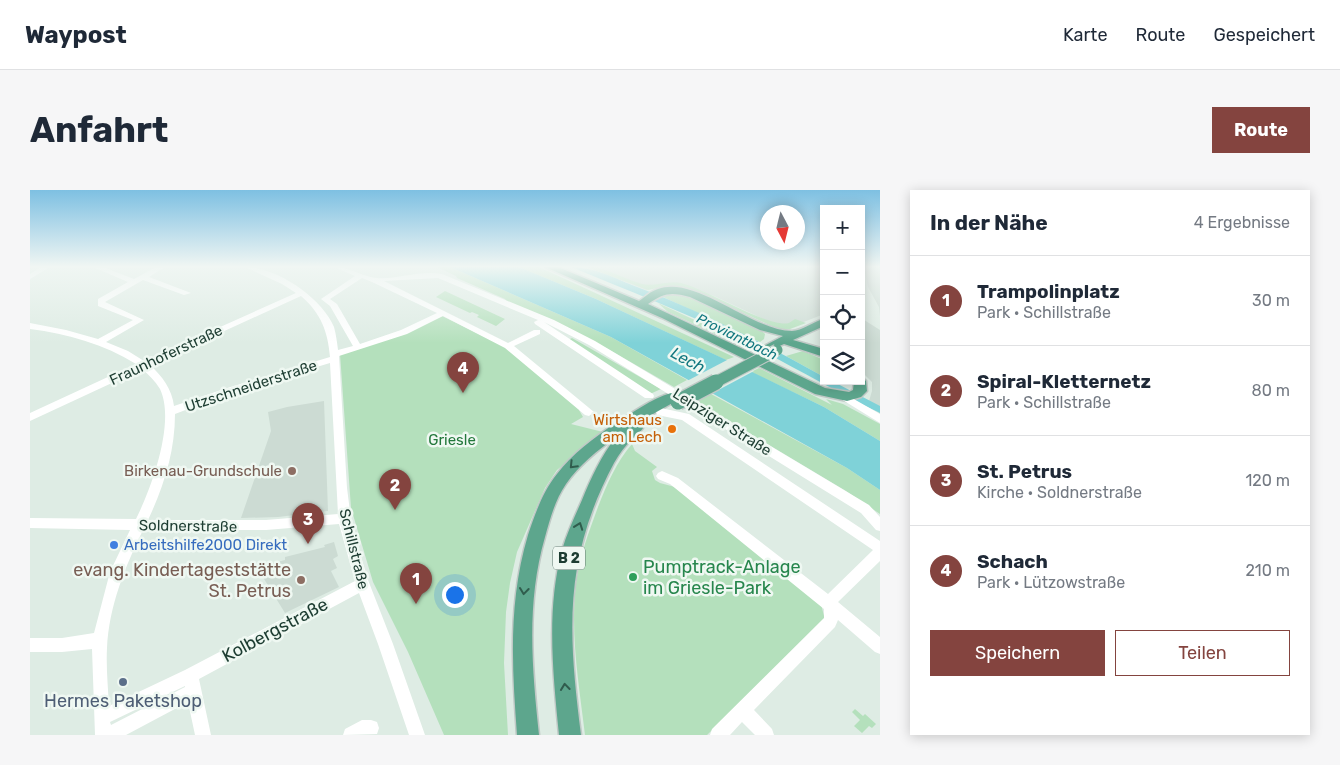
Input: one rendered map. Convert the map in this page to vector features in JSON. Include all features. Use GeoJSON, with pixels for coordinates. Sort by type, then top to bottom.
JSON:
{"type":"FeatureCollection","features":[{"type":"Feature","properties":{"kind":"main road"},"geometry":{"type":"LineString","coordinates":[[627,292],[647,299],[742,352],[820,392],[854,391]]}},
{"type":"Feature","properties":{"kind":"main road"},"geometry":{"type":"LineString","coordinates":[[647,299],[660,292]]}},
{"type":"Feature","properties":{"kind":"main road"},"geometry":{"type":"LineString","coordinates":[[684,292],[764,328],[785,342],[820,352]]}},
{"type":"Feature","properties":{"kind":"main road"},"geometry":{"type":"LineString","coordinates":[[785,342],[820,324]]}},
{"type":"Feature","properties":{"kind":"main road","name":"B 2"},"geometry":{"type":"LineString","coordinates":[[526,731],[521,656],[521,617],[524,586],[534,543],[544,512],[564,474],[582,457],[663,403],[785,342]]}},
{"type":"Feature","properties":{"kind":"main road","name":"B 2"},"geometry":{"type":"LineString","coordinates":[[570,735],[562,657],[562,620],[564,589],[571,551],[579,524],[612,452],[663,403]]}},
{"type":"Feature","properties":{"kind":"street"},"geometry":{"type":"LineString","coordinates":[[99,342],[140,320],[100,303],[104,298],[114,292]]}},
{"type":"Feature","properties":{"kind":"street"},"geometry":{"type":"LineString","coordinates":[[335,292],[325,299],[332,304],[358,346]]}},
{"type":"Feature","properties":{"kind":"street"},"geometry":{"type":"LineString","coordinates":[[400,292],[508,346],[589,412]]}},
{"type":"Feature","properties":{"kind":"street","name":"Leipziger Straße"},"geometry":{"type":"LineString","coordinates":[[478,292],[558,326],[622,360],[865,509],[880,526]]}},
{"type":"Feature","properties":{"kind":"street","name":"Schillstraße"},"geometry":{"type":"LineString","coordinates":[[302,293],[318,309],[329,327],[338,396],[345,518],[361,585],[390,654],[417,735]]}},
{"type":"Feature","properties":{"kind":"street","name":"Fraunhoferstraße"},"geometry":{"type":"LineString","coordinates":[[30,417],[258,311],[302,293]]}},
{"type":"Feature","properties":{"kind":"street"},"geometry":{"type":"LineString","coordinates":[[334,356],[418,326],[443,313]]}},
{"type":"Feature","properties":{"kind":"street","name":"Leipziger Straße"},"geometry":{"type":"LineString","coordinates":[[527,313],[547,329],[685,417],[880,548]]}},
{"type":"Feature","properties":{"kind":"street"},"geometry":{"type":"LineString","coordinates":[[30,326],[73,333],[99,342],[144,365],[165,389],[169,412],[162,466],[152,499],[118,568],[106,608],[100,640],[103,735]]}},
{"type":"Feature","properties":{"kind":"street"},"geometry":{"type":"LineString","coordinates":[[547,329],[558,326]]}},
{"type":"Feature","properties":{"kind":"street"},"geometry":{"type":"LineString","coordinates":[[508,346],[537,332]]}},
{"type":"Feature","properties":{"kind":"street","name":"Utzschneiderstraße"},"geometry":{"type":"LineString","coordinates":[[169,412],[334,356]]}},
{"type":"Feature","properties":{"kind":"street"},"geometry":{"type":"LineString","coordinates":[[854,391],[880,419]]}},
{"type":"Feature","properties":{"kind":"street"},"geometry":{"type":"LineString","coordinates":[[662,476],[674,481],[831,605],[880,647]]}},
{"type":"Feature","properties":{"kind":"street","name":"Soldnerstraße"},"geometry":{"type":"LineString","coordinates":[[30,523],[243,526],[345,518]]}},
{"type":"Feature","properties":{"kind":"street"},"geometry":{"type":"LineString","coordinates":[[718,735],[830,622],[831,600],[880,552]]}},
{"type":"Feature","properties":{"kind":"street","name":"Kolbergstraße"},"geometry":{"type":"LineString","coordinates":[[102,718],[190,675],[361,585]]}},
{"type":"Feature","properties":{"kind":"street"},"geometry":{"type":"LineString","coordinates":[[30,645],[62,645],[100,640]]}},
{"type":"Feature","properties":{"kind":"street"},"geometry":{"type":"LineString","coordinates":[[190,675],[203,735]]}},
{"type":"Feature","properties":{"kind":"street"},"geometry":{"type":"LineString","coordinates":[[109,735],[194,691]]}},
{"type":"Feature","properties":{"kind":"street"},"geometry":{"type":"LineString","coordinates":[[743,711],[766,735]]}},
{"type":"Feature","properties":{"kind":"street"},"geometry":{"type":"LineString","coordinates":[[351,735],[362,728],[371,728]]}},
{"type":"Feature","properties":{"kind":"shaded area"},"geometry":{"type":"Polygon","coordinates":[[[703,292],[820,292],[820,316],[796,325],[774,324],[703,292]]]}},
{"type":"Feature","properties":{"kind":"shaded area"},"geometry":{"type":"Polygon","coordinates":[[[871,292],[880,292],[880,316],[879,307],[871,292]]]}},
{"type":"Feature","properties":{"kind":"shaded area"},"geometry":{"type":"Polygon","coordinates":[[[865,321],[880,330],[880,414],[869,401],[872,382],[865,375],[865,321]]]}},
{"type":"Feature","properties":{"kind":"shaded area","name":"Birkenau-Grundschule"},"geometry":{"type":"Polygon","coordinates":[[[324,401],[328,511],[278,517],[241,518],[271,431],[268,412],[324,401]]]}},
{"type":"Feature","properties":{"kind":"shaded area","name":"evang. Kindertageststätte St. Petrus"},"geometry":{"type":"Polygon","coordinates":[[[334,542],[338,556],[333,559],[337,568],[331,571],[339,587],[285,613],[261,574],[273,563],[285,560],[285,557],[325,547],[324,545],[334,542]]]}},
{"type":"Feature","properties":{"kind":"green space"},"geometry":{"type":"Polygon","coordinates":[[[443,292],[448,292],[505,319],[496,326],[477,317],[479,315],[470,313],[436,297],[443,292]]]}},
{"type":"Feature","properties":{"kind":"green space"},"geometry":{"type":"Polygon","coordinates":[[[490,292],[508,292],[611,337],[687,380],[674,387],[608,349],[508,303],[505,299],[490,292]]]}},
{"type":"Feature","properties":{"kind":"green space"},"geometry":{"type":"Polygon","coordinates":[[[580,292],[594,292],[734,357],[726,360],[580,292]]]}},
{"type":"Feature","properties":{"kind":"green space"},"geometry":{"type":"Polygon","coordinates":[[[697,292],[705,292],[767,320],[789,323],[795,319],[806,323],[790,329],[778,329],[697,292]]]}},
{"type":"Feature","properties":{"kind":"green space"},"geometry":{"type":"Polygon","coordinates":[[[676,293],[690,297],[761,330],[765,334],[764,339],[760,342],[661,296],[676,293]]]}},
{"type":"Feature","properties":{"kind":"green space"},"geometry":{"type":"Polygon","coordinates":[[[658,303],[753,347],[748,349],[668,312],[658,303]]]}},
{"type":"Feature","properties":{"kind":"green space","name":"Griesle"},"geometry":{"type":"Polygon","coordinates":[[[442,316],[505,347],[580,408],[579,410],[583,417],[571,424],[603,432],[557,470],[545,488],[517,552],[506,612],[504,663],[508,735],[444,735],[408,652],[373,582],[351,508],[340,354],[401,335],[442,316]]]}},
{"type":"Feature","properties":{"kind":"green space"},"geometry":{"type":"Polygon","coordinates":[[[572,338],[661,389],[650,394],[568,340],[572,338]]]}},
{"type":"Feature","properties":{"kind":"green space"},"geometry":{"type":"Polygon","coordinates":[[[803,351],[820,358],[820,375],[786,356],[803,351]]]}},
{"type":"Feature","properties":{"kind":"green space"},"geometry":{"type":"Polygon","coordinates":[[[759,368],[832,405],[826,399],[843,404],[880,424],[880,441],[824,407],[751,372],[759,368]]]}},
{"type":"Feature","properties":{"kind":"green space"},"geometry":{"type":"Polygon","coordinates":[[[711,394],[847,468],[880,490],[880,514],[846,491],[697,402],[711,394]]]}},
{"type":"Feature","properties":{"kind":"green space"},"geometry":{"type":"Polygon","coordinates":[[[632,444],[635,451],[657,467],[652,471],[655,480],[675,487],[821,604],[825,620],[707,735],[585,735],[574,622],[577,574],[598,507],[617,466],[632,444]]]}},
{"type":"Feature","properties":{"kind":"green space"},"geometry":{"type":"Polygon","coordinates":[[[855,709],[863,716],[865,714],[876,724],[872,728],[869,726],[862,733],[854,726],[860,720],[852,712],[855,709]]]}},
{"type":"Feature","properties":{"kind":"water","name":"Lech"},"geometry":{"type":"Polygon","coordinates":[[[508,292],[580,292],[824,407],[880,441],[880,490],[847,468],[611,337],[508,292]]]}},
{"type":"Feature","properties":{"kind":"water","name":"Proviantbach"},"geometry":{"type":"Polygon","coordinates":[[[632,292],[650,292],[730,327],[820,375],[820,382],[757,348],[718,329],[632,292]]]}},
{"type":"Feature","properties":{"kind":"water"},"geometry":{"type":"Polygon","coordinates":[[[825,385],[840,385],[880,406],[880,413],[825,385]]]}},
{"type":"Feature","properties":{"kind":"pier"},"geometry":{"type":"Polygon","coordinates":[[[729,359],[754,371],[709,395],[685,382],[729,359]]]}},
{"type":"Feature","properties":{"kind":"place","name":"Schach"},"geometry":{"type":"Point","coordinates":[463,393]}},
{"type":"Feature","properties":{"kind":"place","name":"Wirtshaus am Lech"},"geometry":{"type":"Point","coordinates":[672,429]}},
{"type":"Feature","properties":{"kind":"place","name":"Birkenau-Grundschule"},"geometry":{"type":"Point","coordinates":[292,471]}},
{"type":"Feature","properties":{"kind":"place","name":"Spiral-Kletternetz"},"geometry":{"type":"Point","coordinates":[395,510]}},
{"type":"Feature","properties":{"kind":"place","name":"St. Petrus"},"geometry":{"type":"Point","coordinates":[308,544]}},
{"type":"Feature","properties":{"kind":"place","name":"Arbeitshilfe2000 Direkt"},"geometry":{"type":"Point","coordinates":[114,545]}},
{"type":"Feature","properties":{"kind":"place","name":"Pumptrack-Anlage im Griesle-Park"},"geometry":{"type":"Point","coordinates":[633,577]}},
{"type":"Feature","properties":{"kind":"place","name":"evang. Kindertageststätte St. Petrus"},"geometry":{"type":"Point","coordinates":[301,580]}},
{"type":"Feature","properties":{"kind":"place","name":"Trampolinplatz"},"geometry":{"type":"Point","coordinates":[416,604]}},
{"type":"Feature","properties":{"kind":"place","name":"Hermes Paketshop"},"geometry":{"type":"Point","coordinates":[123,682]}}]}
